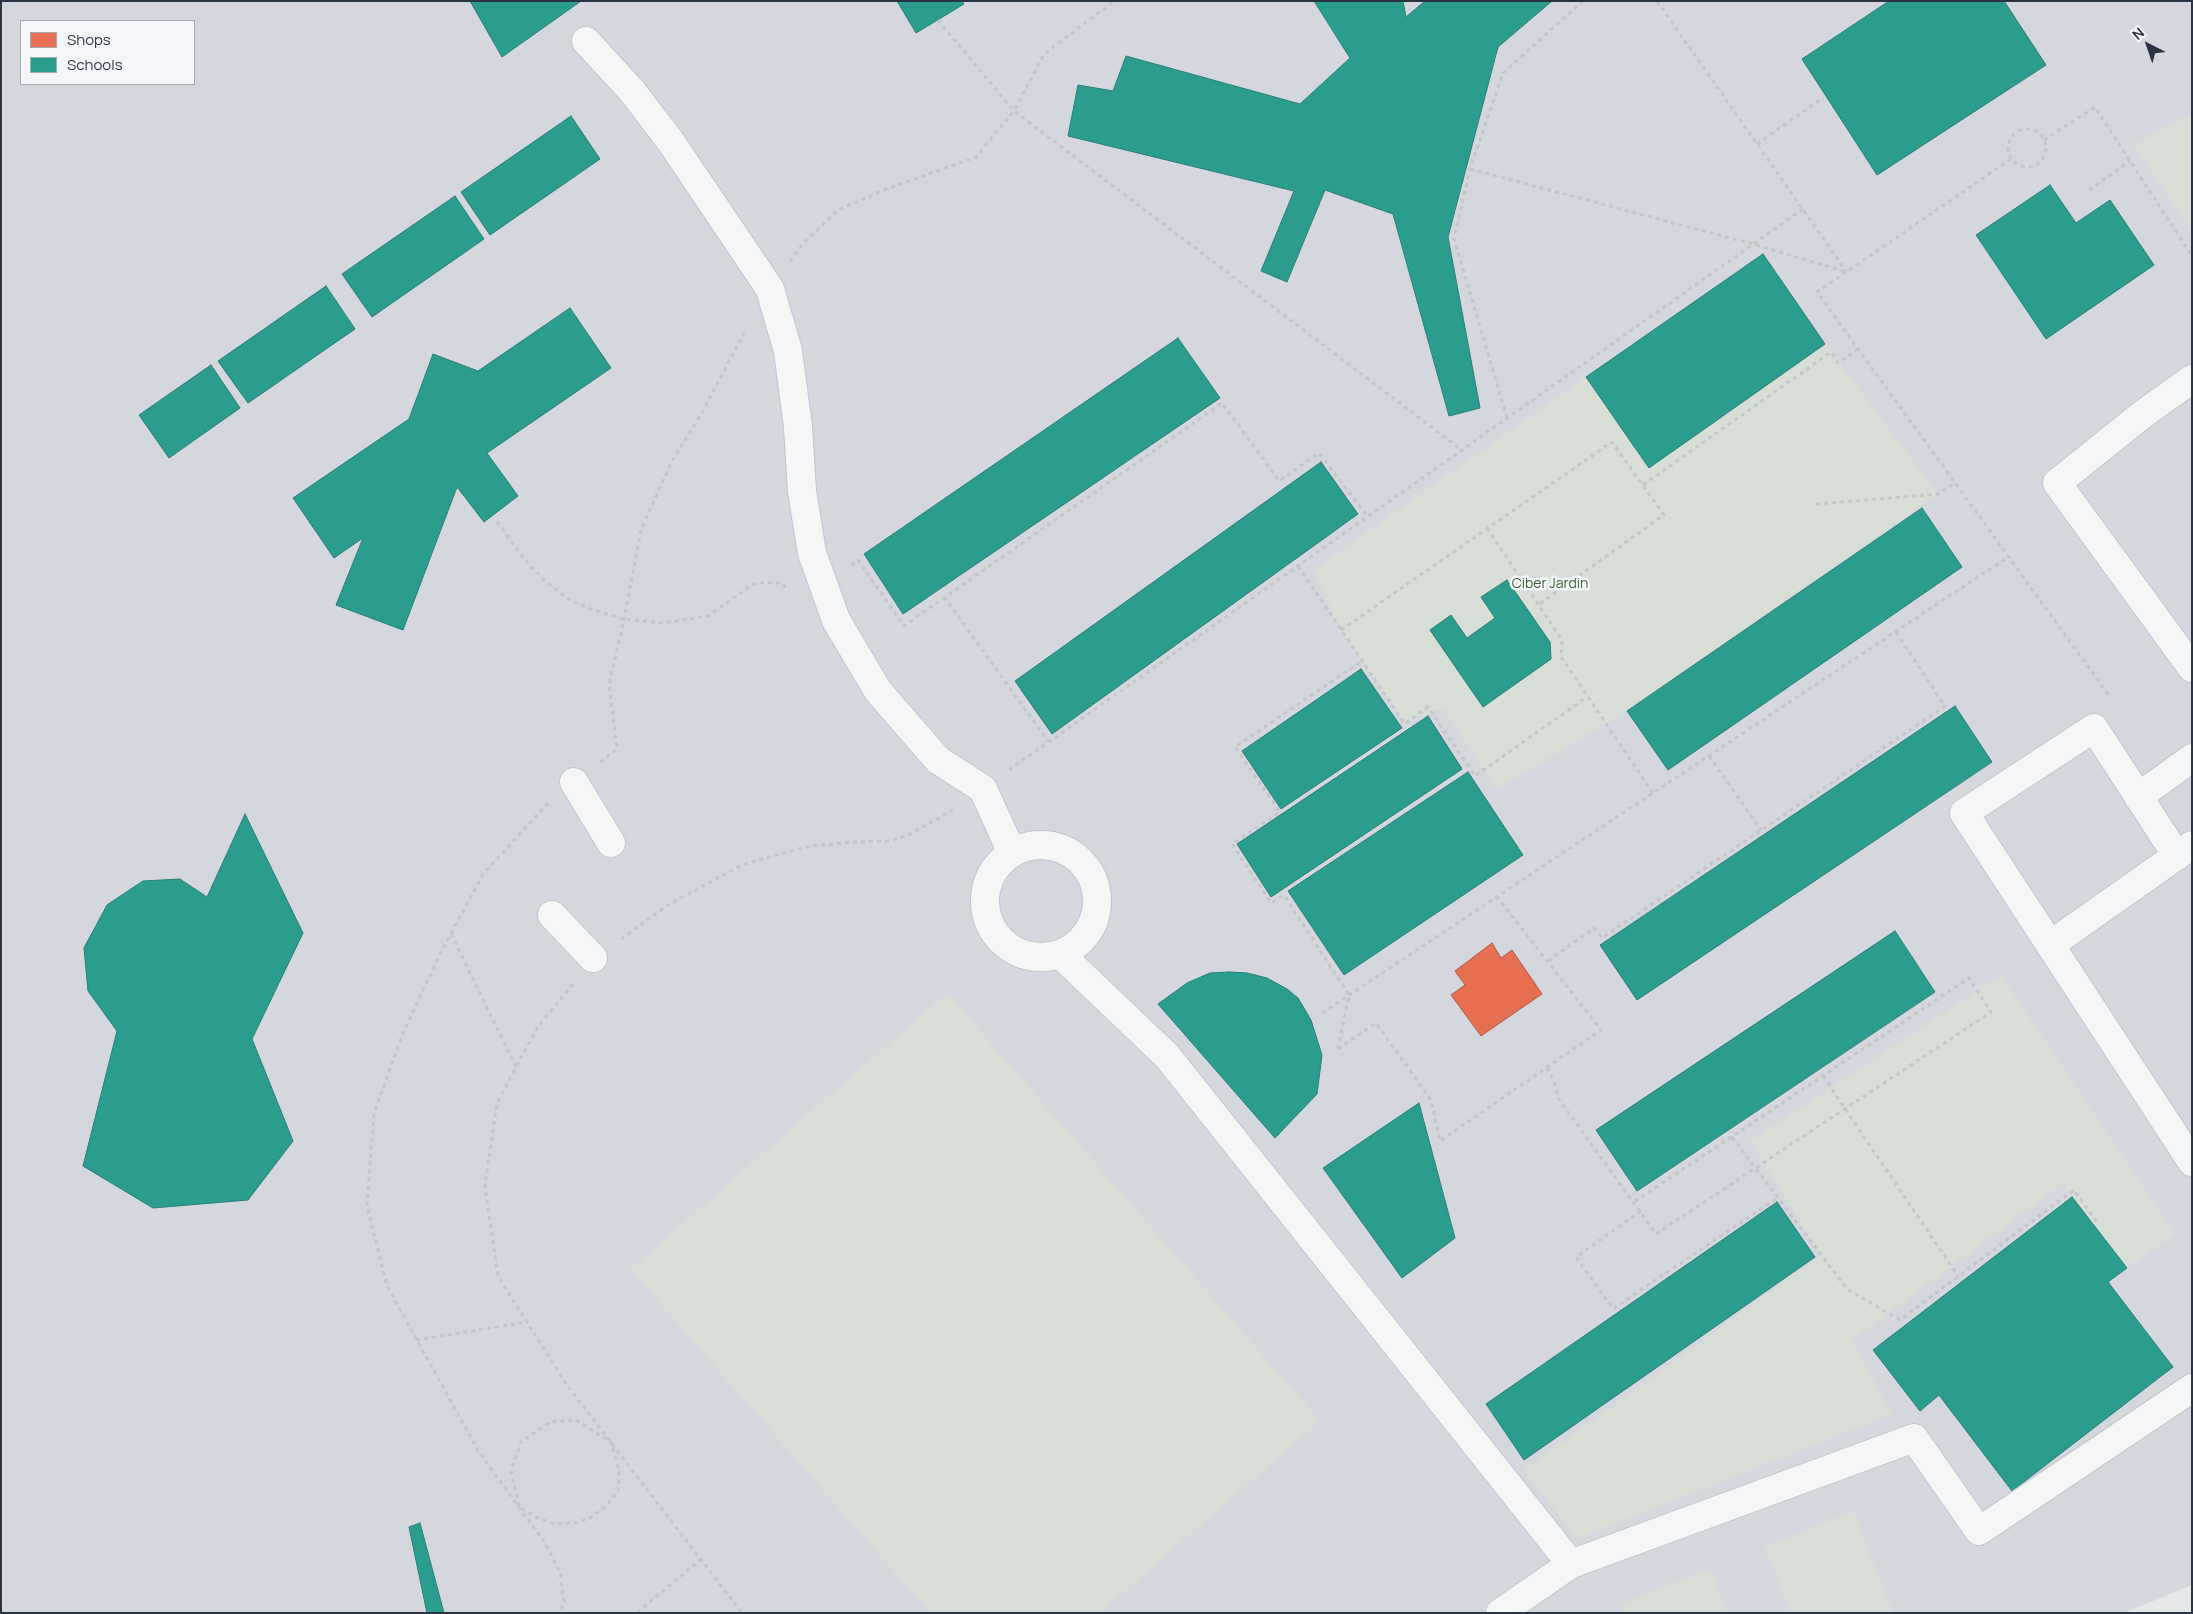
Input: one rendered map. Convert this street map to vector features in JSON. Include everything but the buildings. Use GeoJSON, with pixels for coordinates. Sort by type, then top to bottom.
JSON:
{"type":"FeatureCollection","features":[{"type":"Feature","properties":{"kind":"street"},"geometry":{"type":"LineString","coordinates":[[586,41],[632,92],[672,142],[770,289],[788,351],[798,427],[802,491],[812,553],[836,620],[878,691],[938,760],[983,789],[1012,854]]}},
{"type":"Feature","properties":{"kind":"street"},"geometry":{"type":"LineString","coordinates":[[2192,379],[2143,414],[2057,483],[2192,668]]}},
{"type":"Feature","properties":{"kind":"street"},"geometry":{"type":"LineString","coordinates":[[2050,945],[2184,851],[2138,798],[2094,728],[1964,813],[2050,945],[2192,1162]]}},
{"type":"Feature","properties":{"kind":"street"},"geometry":{"type":"LineString","coordinates":[[2138,798],[2192,758]]}},
{"type":"Feature","properties":{"kind":"street"},"geometry":{"type":"LineString","coordinates":[[574,782],[611,843]]}},
{"type":"Feature","properties":{"kind":"street"},"geometry":{"type":"LineString","coordinates":[[1048,845],[1066,851],[1082,861],[1092,877],[1097,895],[1096,914],[1089,931],[1076,945],[1060,954],[1042,958],[1024,955],[1008,947],[995,934],[988,917],[985,899],[989,881],[998,865],[1012,854],[1030,846],[1048,845]]}},
{"type":"Feature","properties":{"kind":"street"},"geometry":{"type":"LineString","coordinates":[[552,915],[594,958]]}},
{"type":"Feature","properties":{"kind":"street"},"geometry":{"type":"LineString","coordinates":[[1060,954],[1167,1056],[1572,1564]]}},
{"type":"Feature","properties":{"kind":"street"},"geometry":{"type":"LineString","coordinates":[[1500,1613],[1572,1564],[1914,1438],[1979,1531],[2192,1388]]}},
{"type":"Feature","properties":{"kind":"path"},"geometry":{"type":"LineString","coordinates":[[560,1613],[564,1601],[560,1572],[544,1543],[520,1507],[479,1452],[387,1286],[367,1206],[374,1113],[403,1033],[451,934],[483,874],[544,806],[617,749],[609,685],[641,530],[671,463],[704,409],[737,343],[770,289],[804,244],[838,210],[884,190],[976,157],[1014,111],[1044,54],[1114,1]]}},
{"type":"Feature","properties":{"kind":"path"},"geometry":{"type":"LineString","coordinates":[[1507,418],[1454,239],[1470,169],[1503,73],[1584,1]]}},
{"type":"Feature","properties":{"kind":"path"},"geometry":{"type":"LineString","coordinates":[[1470,169],[1753,244],[1846,272],[1658,1]]}},
{"type":"Feature","properties":{"kind":"path"},"geometry":{"type":"LineString","coordinates":[[938,20],[1014,111],[1462,450]]}},
{"type":"Feature","properties":{"kind":"path"},"geometry":{"type":"LineString","coordinates":[[1757,144],[1824,98]]}},
{"type":"Feature","properties":{"kind":"path"},"geometry":{"type":"LineString","coordinates":[[2044,140],[2095,107],[2192,256]]}},
{"type":"Feature","properties":{"kind":"path"},"geometry":{"type":"LineString","coordinates":[[2029,129],[2035,131],[2044,140],[2045,152],[2039,163],[2034,166],[2022,166],[2012,160],[2008,148],[2012,136],[2017,132],[2029,129]]}},
{"type":"Feature","properties":{"kind":"path"},"geometry":{"type":"LineString","coordinates":[[2012,160],[1817,292],[2110,698]]}},
{"type":"Feature","properties":{"kind":"path"},"geometry":{"type":"LineString","coordinates":[[2089,190],[2130,160]]}},
{"type":"Feature","properties":{"kind":"path"},"geometry":{"type":"LineString","coordinates":[[742,1613],[566,1384],[498,1276],[485,1186],[497,1103],[537,1028],[594,958],[668,905],[742,865],[805,847],[852,842],[889,841],[908,835],[955,809],[1803,209]]}},
{"type":"Feature","properties":{"kind":"path"},"geometry":{"type":"LineString","coordinates":[[1642,485],[1831,352],[1838,363],[1858,349]]}},
{"type":"Feature","properties":{"kind":"path"},"geometry":{"type":"LineString","coordinates":[[858,560],[904,626],[1222,403],[1279,481],[1319,453],[1368,517]]}},
{"type":"Feature","properties":{"kind":"path"},"geometry":{"type":"LineString","coordinates":[[1341,630],[1612,442],[1664,515],[1538,605]]}},
{"type":"Feature","properties":{"kind":"path"},"geometry":{"type":"LineString","coordinates":[[1816,504],[1938,494],[1955,483]]}},
{"type":"Feature","properties":{"kind":"path"},"geometry":{"type":"LineString","coordinates":[[497,522],[524,559],[545,581],[560,593],[590,609],[624,619],[663,623],[708,616],[752,585],[764,582],[782,584],[795,598]]}},
{"type":"Feature","properties":{"kind":"path"},"geometry":{"type":"LineString","coordinates":[[1487,528],[1562,640],[1561,657],[1653,794]]}},
{"type":"Feature","properties":{"kind":"path"},"geometry":{"type":"LineString","coordinates":[[1322,1013],[2008,557]]}},
{"type":"Feature","properties":{"kind":"path"},"geometry":{"type":"LineString","coordinates":[[1298,566],[1405,724],[1428,708],[1474,776],[1587,697]]}},
{"type":"Feature","properties":{"kind":"path"},"geometry":{"type":"LineString","coordinates":[[944,598],[1048,742]]}},
{"type":"Feature","properties":{"kind":"path"},"geometry":{"type":"LineString","coordinates":[[1548,961],[1594,928],[1602,938],[1945,706],[1896,632]]}},
{"type":"Feature","properties":{"kind":"path"},"geometry":{"type":"LineString","coordinates":[[1362,661],[1235,747],[1280,812],[1232,844],[1271,903],[1284,895],[1349,994],[1338,1049],[1376,1022],[1431,1100],[1440,1142],[1601,1030],[1497,897]]}},
{"type":"Feature","properties":{"kind":"path"},"geometry":{"type":"LineString","coordinates":[[1710,756],[1761,830]]}},
{"type":"Feature","properties":{"kind":"path"},"geometry":{"type":"LineString","coordinates":[[451,934],[516,1067]]}},
{"type":"Feature","properties":{"kind":"path"},"geometry":{"type":"LineString","coordinates":[[1547,1068],[1554,1081],[1558,1098],[1656,1234],[1991,1012],[1969,978],[1634,1202]]}},
{"type":"Feature","properties":{"kind":"path"},"geometry":{"type":"LineString","coordinates":[[1823,1076],[1958,1276]]}},
{"type":"Feature","properties":{"kind":"path"},"geometry":{"type":"LineString","coordinates":[[1732,1137],[1847,1290],[1900,1320],[2074,1190],[2099,1225]]}},
{"type":"Feature","properties":{"kind":"path"},"geometry":{"type":"LineString","coordinates":[[1641,1211],[1576,1257],[1614,1309],[1777,1198]]}},
{"type":"Feature","properties":{"kind":"path"},"geometry":{"type":"LineString","coordinates":[[416,1340],[528,1322]]}},
{"type":"Feature","properties":{"kind":"path"},"geometry":{"type":"LineString","coordinates":[[576,1420],[611,1442],[619,1470],[618,1492],[606,1506],[590,1518],[576,1523],[554,1524],[538,1518],[520,1507],[511,1471],[521,1442],[550,1422],[576,1420]]}},
{"type":"Feature","properties":{"kind":"path"},"geometry":{"type":"LineString","coordinates":[[640,1613],[639,1611],[700,1559]]}},
{"type":"Feature","properties":{"kind":"shaded area"},"geometry":{"type":"Polygon","coordinates":[[[1,1],[2192,1],[2192,1585],[2124,1613],[1,1613],[1,1]]]}},
{"type":"Feature","properties":{"kind":"green space"},"geometry":{"type":"Polygon","coordinates":[[[2192,112],[2192,232],[2134,145],[2192,112]]]}},
{"type":"Feature","properties":{"kind":"green space","name":"Ciber Jardin"},"geometry":{"type":"Polygon","coordinates":[[[1825,344],[1938,494],[1627,711],[1497,789],[1443,708],[1405,724],[1341,630],[1313,570],[1586,377],[1649,468],[1825,344]]]}},
{"type":"Feature","properties":{"kind":"green space"},"geometry":{"type":"Polygon","coordinates":[[[2001,975],[2175,1234],[2127,1268],[2063,1183],[1852,1340],[1892,1414],[1577,1539],[1524,1470],[1821,1255],[1750,1141],[2001,975]]]}},
{"type":"Feature","properties":{"kind":"green space"},"geometry":{"type":"Polygon","coordinates":[[[947,993],[1320,1421],[1100,1613],[930,1613],[630,1269],[947,993]]]}},
{"type":"Feature","properties":{"kind":"green space"},"geometry":{"type":"Polygon","coordinates":[[[1853,1511],[1893,1613],[1791,1613],[1765,1547],[1853,1511]]]}},
{"type":"Feature","properties":{"kind":"green space"},"geometry":{"type":"Polygon","coordinates":[[[1710,1568],[1727,1613],[1625,1613],[1622,1604],[1710,1568]]]}}]}
